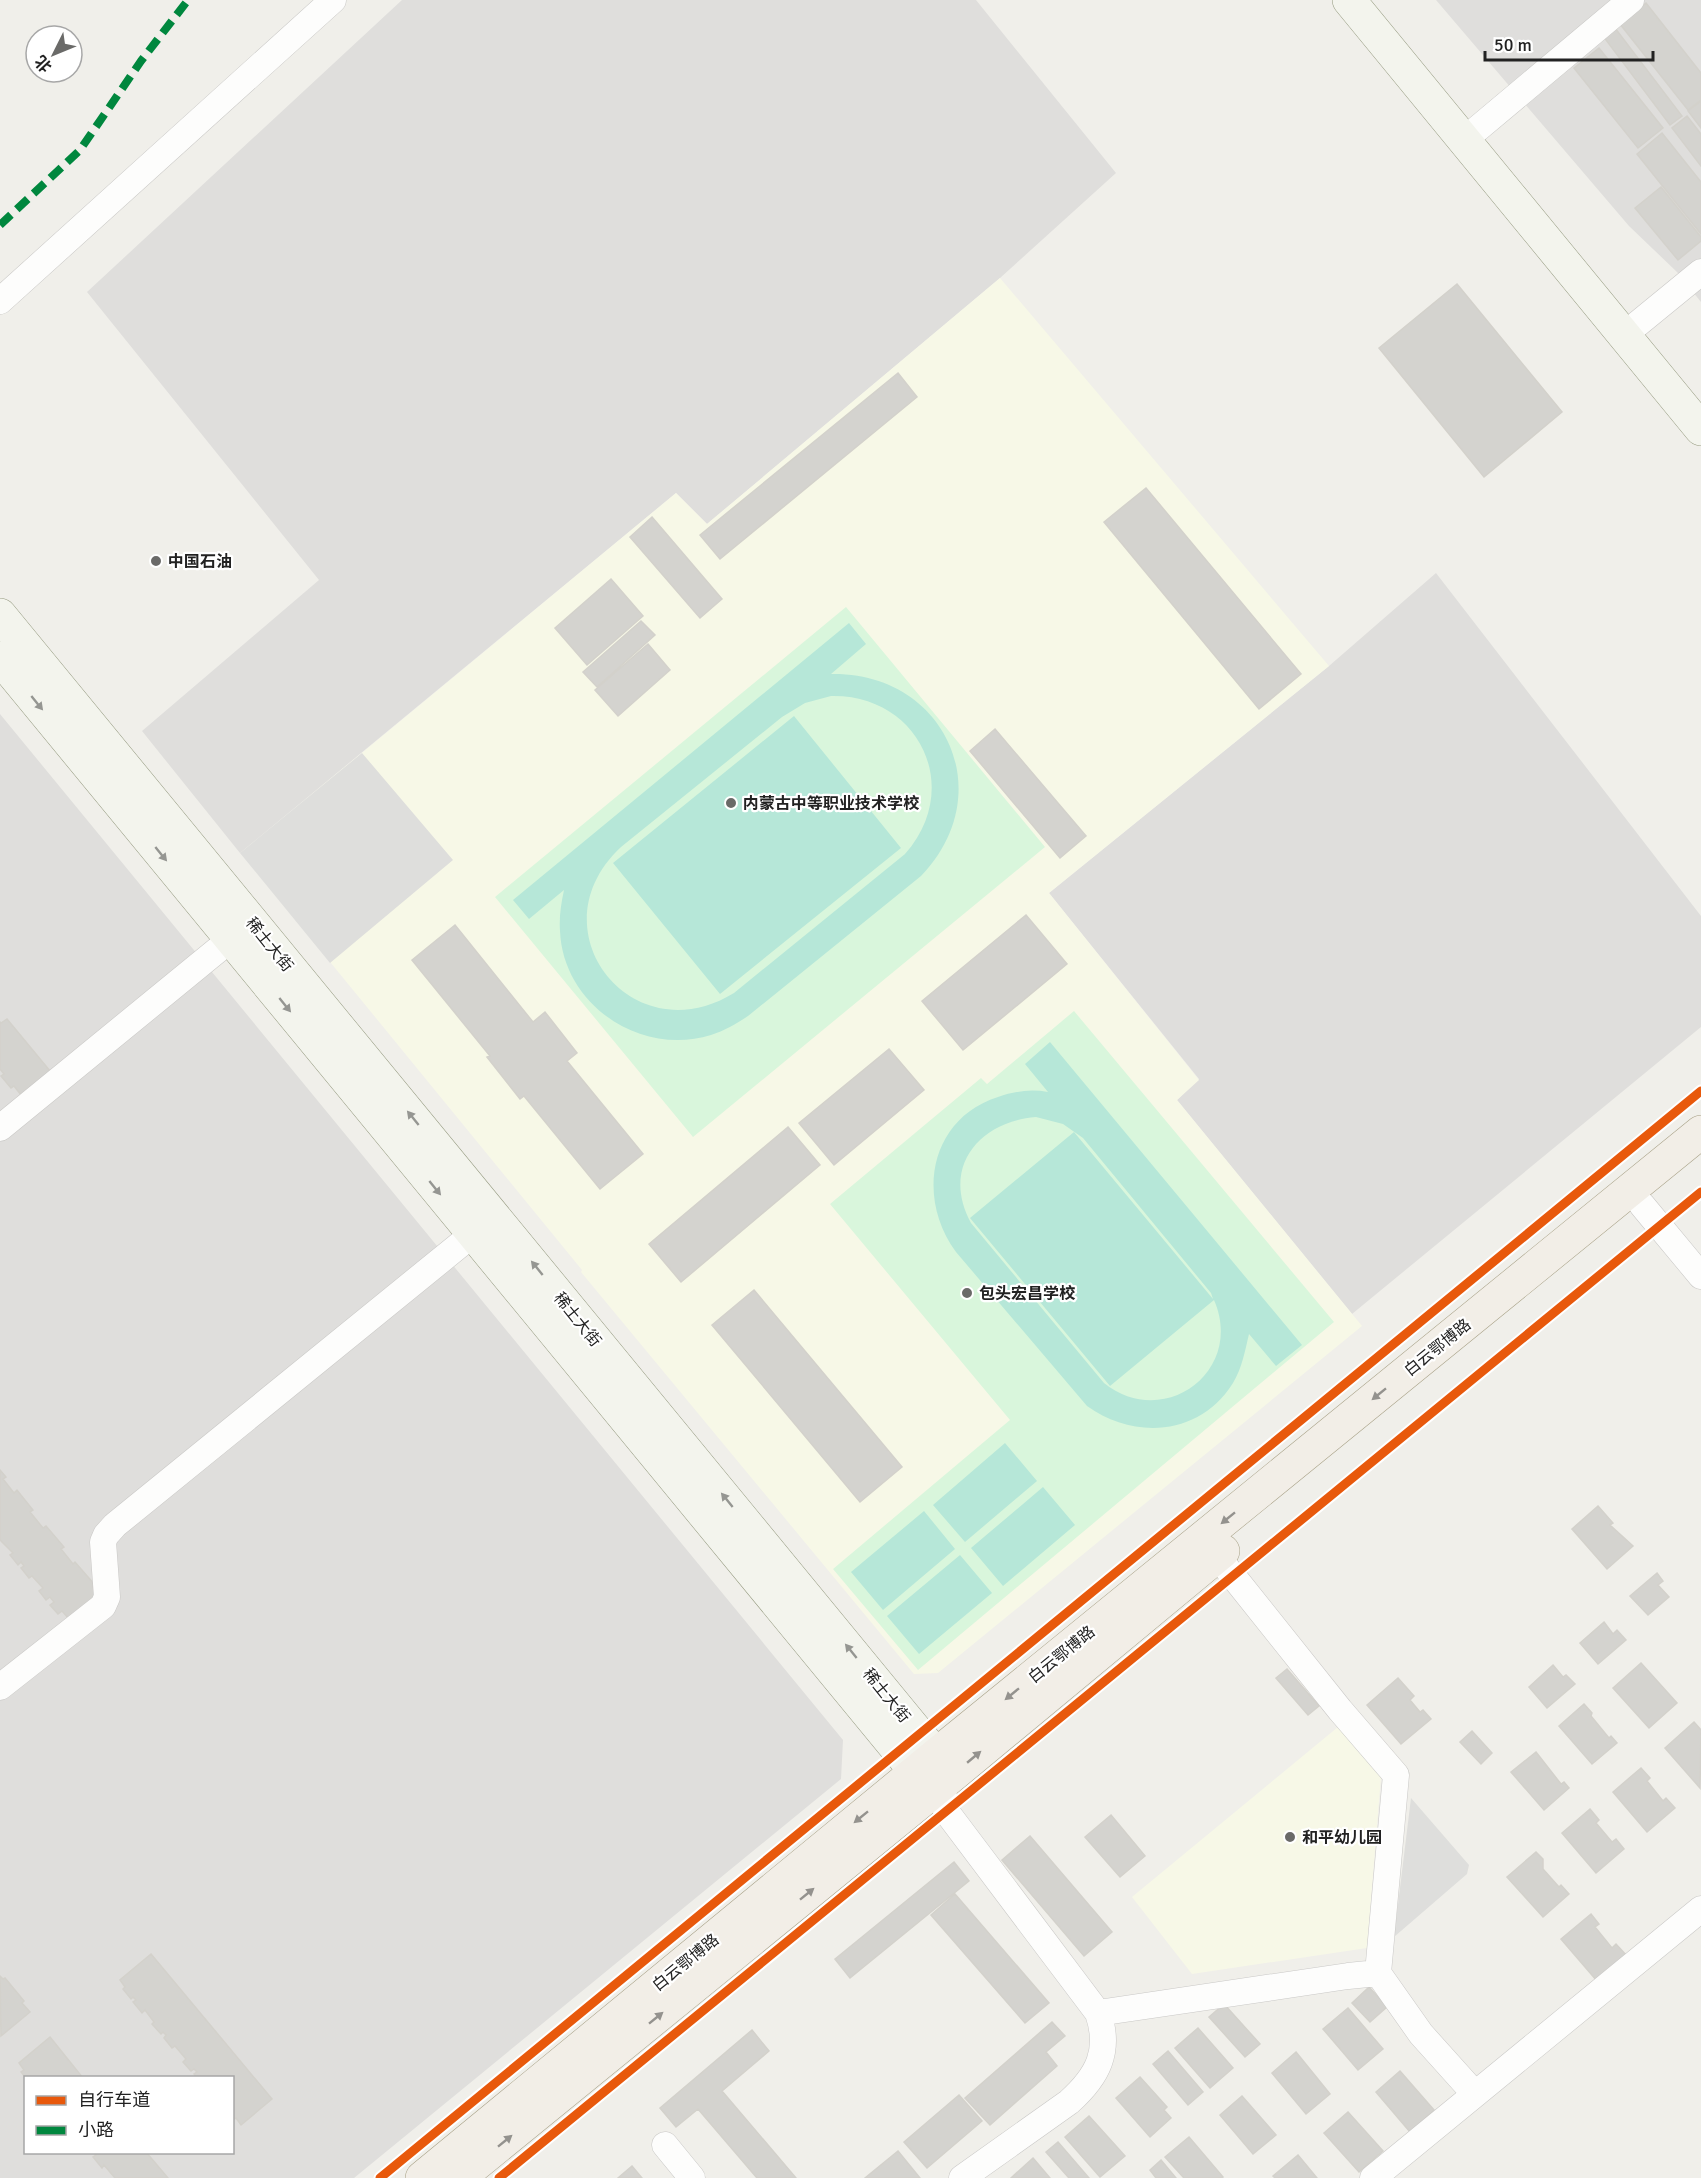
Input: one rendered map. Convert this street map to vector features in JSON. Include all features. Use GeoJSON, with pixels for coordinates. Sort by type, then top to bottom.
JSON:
{"type":"FeatureCollection","features":[{"type":"Feature","properties":{"kind":"main road"},"geometry":{"type":"LineString","coordinates":[[1349,0],[1701,429]]}},
{"type":"Feature","properties":{"kind":"main road","name":"稀土大街"},"geometry":{"type":"LineString","coordinates":[[0,615],[931,1770]]}},
{"type":"Feature","properties":{"kind":"main road","name":"稀土大街"},"geometry":{"type":"LineString","coordinates":[[0,658],[473,1234],[931,1770]]}},
{"type":"Feature","properties":{"kind":"main road","name":"白云鄂博路"},"geometry":{"type":"LineString","coordinates":[[422,2178],[931,1770],[1701,1132]]}},
{"type":"Feature","properties":{"kind":"main road","name":"白云鄂博路"},"geometry":{"type":"LineString","coordinates":[[459,2178],[931,1770],[1217,1556],[1701,1156]]}},
{"type":"Feature","properties":{"kind":"street"},"geometry":{"type":"LineString","coordinates":[[0,301],[333,0]]}},
{"type":"Feature","properties":{"kind":"street"},"geometry":{"type":"LineString","coordinates":[[1464,140],[1631,0]]}},
{"type":"Feature","properties":{"kind":"street"},"geometry":{"type":"LineString","coordinates":[[1624,335],[1701,272]]}},
{"type":"Feature","properties":{"kind":"street"},"geometry":{"type":"LineString","coordinates":[[0,1128],[231,939]]}},
{"type":"Feature","properties":{"kind":"street"},"geometry":{"type":"LineString","coordinates":[[1642,1205],[1701,1276]]}},
{"type":"Feature","properties":{"kind":"street"},"geometry":{"type":"LineString","coordinates":[[0,1687],[103,1606],[107,1597],[103,1542],[106,1534],[115,1525],[473,1234]]}},
{"type":"Feature","properties":{"kind":"street"},"geometry":{"type":"LineString","coordinates":[[1217,1556],[1396,1775],[1378,1973],[1421,2034],[1474,2093]]}},
{"type":"Feature","properties":{"kind":"street"},"geometry":{"type":"LineString","coordinates":[[931,1770],[946,1811],[1098,2013],[1104,2029],[1101,2060],[1084,2089],[1070,2102],[966,2177]]}},
{"type":"Feature","properties":{"kind":"street"},"geometry":{"type":"LineString","coordinates":[[1373,2178],[1701,1909]]}},
{"type":"Feature","properties":{"kind":"street"},"geometry":{"type":"LineString","coordinates":[[1098,2013],[1378,1973]]}},
{"type":"Feature","properties":{"kind":"street"},"geometry":{"type":"LineString","coordinates":[[665,2145],[692,2178]]}},
{"type":"Feature","properties":{"kind":"shaded area"},"geometry":{"type":"Polygon","coordinates":[[[402,0],[976,0],[1116,173],[1000,278],[707,524],[676,493],[240,853],[142,731],[319,580],[87,292],[402,0]]]}},
{"type":"Feature","properties":{"kind":"shaded area"},"geometry":{"type":"Polygon","coordinates":[[[1436,0],[1701,0],[1701,302],[1677,272],[1629,226],[1436,0]]]}},
{"type":"Feature","properties":{"kind":"shaded area","name":"内蒙古中等职业技术学校"},"geometry":{"type":"Polygon","coordinates":[[[1000,278],[1329,666],[1049,893],[1199,1080],[1177,1100],[1362,1326],[938,1673],[914,1674],[581,1272],[582,1270],[241,853],[676,493],[707,524],[1000,278]]]}},
{"type":"Feature","properties":{"kind":"shaded area"},"geometry":{"type":"Polygon","coordinates":[[[1436,573],[1701,916],[1701,1027],[1352,1314],[1177,1100],[1199,1079],[1049,893],[1329,666],[1436,573]]]}},
{"type":"Feature","properties":{"kind":"shaded area"},"geometry":{"type":"Polygon","coordinates":[[[0,714],[843,1740],[841,1779],[354,2178],[0,2178],[0,714]]]}},
{"type":"Feature","properties":{"kind":"shaded area"},"geometry":{"type":"Polygon","coordinates":[[[362,753],[453,860],[330,963],[240,853],[362,753]]]}},
{"type":"Feature","properties":{"kind":"shaded area","name":"和平幼儿园"},"geometry":{"type":"Polygon","coordinates":[[[1338,1727],[1381,1777],[1367,1948],[1192,1974],[1132,1897],[1338,1727]]]}},
{"type":"Feature","properties":{"kind":"shaded area"},"geometry":{"type":"Polygon","coordinates":[[[1411,1798],[1469,1865],[1467,1874],[1394,1937],[1411,1798]]]}},
{"type":"Feature","properties":{"kind":"green space"},"geometry":{"type":"Polygon","coordinates":[[[846,607],[1045,847],[693,1137],[495,897],[846,607]]]}},
{"type":"Feature","properties":{"kind":"green space"},"geometry":{"type":"Polygon","coordinates":[[[849,623],[866,644],[831,674],[871,679],[904,693],[931,715],[949,743],[958,775],[957,809],[945,843],[921,876],[748,1016],[711,1035],[685,1040],[658,1038],[633,1031],[610,1019],[591,1002],[575,982],[564,958],[560,910],[564,890],[529,919],[513,900],[849,623]],[[831,696],[805,703],[782,717],[621,847],[596,879],[587,913],[591,946],[606,974],[630,996],[661,1008],[696,1008],[734,993],[905,854],[922,828],[931,801],[931,774],[923,750],[909,728],[888,711],[862,700],[831,696]]]}},
{"type":"Feature","properties":{"kind":"green space"},"geometry":{"type":"Polygon","coordinates":[[[794,716],[901,848],[720,994],[613,863],[794,716]]]}},
{"type":"Feature","properties":{"kind":"green space"},"geometry":{"type":"Polygon","coordinates":[[[1074,1011],[1334,1322],[918,1670],[833,1569],[1010,1420],[830,1204],[981,1078],[987,1084],[1074,1011]]]}},
{"type":"Feature","properties":{"kind":"green space"},"geometry":{"type":"Polygon","coordinates":[[[1050,1042],[1302,1345],[1276,1366],[1249,1334],[1241,1365],[1233,1383],[1219,1401],[1203,1414],[1185,1423],[1145,1428],[1105,1417],[1087,1406],[956,1252],[943,1231],[936,1208],[934,1185],[936,1162],[944,1141],[957,1123],[975,1108],[998,1097],[1023,1091],[1048,1092],[1025,1064],[1050,1042]],[[1036,1117],[1015,1121],[997,1128],[982,1138],[971,1151],[963,1167],[960,1184],[963,1203],[971,1223],[1104,1383],[1127,1396],[1151,1400],[1173,1397],[1193,1386],[1209,1370],[1218,1350],[1221,1326],[1214,1300],[1110,1386],[970,1218],[1074,1132],[1213,1299],[1211,1293],[1083,1138],[1063,1124],[1036,1117]]]}},
{"type":"Feature","properties":{"kind":"green space"},"geometry":{"type":"Polygon","coordinates":[[[1005,1443],[1037,1481],[965,1542],[933,1505],[1005,1443]]]}},
{"type":"Feature","properties":{"kind":"green space"},"geometry":{"type":"Polygon","coordinates":[[[1043,1487],[1075,1525],[1003,1586],[971,1548],[1043,1487]]]}},
{"type":"Feature","properties":{"kind":"green space"},"geometry":{"type":"Polygon","coordinates":[[[924,1511],[955,1549],[883,1610],[851,1572],[924,1511]]]}},
{"type":"Feature","properties":{"kind":"green space"},"geometry":{"type":"Polygon","coordinates":[[[960,1555],[992,1593],[919,1654],[887,1616],[960,1555]]]}},
{"type":"Feature","properties":{"kind":"building"},"geometry":{"type":"Polygon","coordinates":[[[1646,3],[1701,73],[1701,100],[1688,110],[1620,24],[1646,3]]]}},
{"type":"Feature","properties":{"kind":"building"},"geometry":{"type":"Polygon","coordinates":[[[1615,28],[1682,116],[1670,125],[1603,36],[1615,28]]]}},
{"type":"Feature","properties":{"kind":"building"},"geometry":{"type":"Polygon","coordinates":[[[1599,48],[1663,128],[1638,148],[1574,68],[1599,48]]]}},
{"type":"Feature","properties":{"kind":"building"},"geometry":{"type":"Polygon","coordinates":[[[1701,101],[1701,128],[1688,111],[1701,101]]]}},
{"type":"Feature","properties":{"kind":"building"},"geometry":{"type":"Polygon","coordinates":[[[1687,116],[1701,134],[1701,166],[1672,128],[1687,116]]]}},
{"type":"Feature","properties":{"kind":"building"},"geometry":{"type":"Polygon","coordinates":[[[1662,133],[1701,182],[1701,234],[1637,154],[1662,133]]]}},
{"type":"Feature","properties":{"kind":"building"},"geometry":{"type":"Polygon","coordinates":[[[1661,187],[1701,237],[1701,241],[1678,260],[1635,208],[1661,187]]]}},
{"type":"Feature","properties":{"kind":"building"},"geometry":{"type":"Polygon","coordinates":[[[1457,284],[1562,412],[1484,477],[1379,348],[1457,284]]]}},
{"type":"Feature","properties":{"kind":"building"},"geometry":{"type":"Polygon","coordinates":[[[898,373],[917,397],[720,559],[700,535],[898,373]]]}},
{"type":"Feature","properties":{"kind":"building"},"geometry":{"type":"Polygon","coordinates":[[[1146,488],[1301,674],[1259,709],[1104,522],[1146,488]]]}},
{"type":"Feature","properties":{"kind":"building"},"geometry":{"type":"Polygon","coordinates":[[[652,517],[722,599],[700,618],[630,537],[652,517]]]}},
{"type":"Feature","properties":{"kind":"building"},"geometry":{"type":"Polygon","coordinates":[[[611,579],[643,616],[587,665],[555,628],[611,579]]]}},
{"type":"Feature","properties":{"kind":"building"},"geometry":{"type":"Polygon","coordinates":[[[641,621],[655,635],[597,687],[583,672],[641,621]]]}},
{"type":"Feature","properties":{"kind":"building"},"geometry":{"type":"Polygon","coordinates":[[[648,644],[670,670],[618,716],[595,690],[648,644]]]}},
{"type":"Feature","properties":{"kind":"building"},"geometry":{"type":"Polygon","coordinates":[[[995,729],[1086,836],[1060,858],[970,751],[995,729]]]}},
{"type":"Feature","properties":{"kind":"building"},"geometry":{"type":"Polygon","coordinates":[[[1026,915],[1067,964],[963,1050],[922,1001],[1026,915]]]}},
{"type":"Feature","properties":{"kind":"building"},"geometry":{"type":"Polygon","coordinates":[[[455,925],[533,1022],[545,1012],[577,1053],[567,1061],[643,1154],[600,1189],[524,1096],[520,1099],[487,1057],[490,1056],[412,960],[455,925]]]}},
{"type":"Feature","properties":{"kind":"building"},"geometry":{"type":"Polygon","coordinates":[[[7,1019],[50,1071],[21,1095],[14,1086],[11,1088],[1,1076],[4,1074],[0,1069],[0,1022],[7,1019]]]}},
{"type":"Feature","properties":{"kind":"building"},"geometry":{"type":"Polygon","coordinates":[[[889,1049],[924,1090],[834,1165],[799,1123],[889,1049]]]}},
{"type":"Feature","properties":{"kind":"building"},"geometry":{"type":"Polygon","coordinates":[[[788,1127],[820,1165],[681,1282],[649,1244],[788,1127]]]}},
{"type":"Feature","properties":{"kind":"building"},"geometry":{"type":"Polygon","coordinates":[[[754,1290],[902,1467],[860,1502],[712,1325],[754,1290]]]}},
{"type":"Feature","properties":{"kind":"building"},"geometry":{"type":"Polygon","coordinates":[[[0,1470],[6,1477],[3,1479],[14,1493],[17,1490],[33,1510],[30,1512],[43,1528],[46,1526],[64,1547],[61,1549],[73,1564],[75,1562],[95,1585],[93,1587],[99,1594],[69,1619],[62,1611],[58,1614],[50,1605],[54,1602],[50,1597],[46,1600],[39,1591],[43,1588],[32,1576],[29,1578],[21,1568],[24,1566],[21,1562],[18,1565],[10,1555],[13,1553],[0,1540],[0,1470]]]}},
{"type":"Feature","properties":{"kind":"building"},"geometry":{"type":"Polygon","coordinates":[[[1598,1506],[1613,1523],[1610,1525],[1633,1546],[1607,1569],[1572,1529],[1598,1506]]]}},
{"type":"Feature","properties":{"kind":"building"},"geometry":{"type":"Polygon","coordinates":[[[1657,1573],[1663,1581],[1658,1585],[1669,1597],[1648,1615],[1630,1596],[1657,1573]]]}},
{"type":"Feature","properties":{"kind":"building"},"geometry":{"type":"Polygon","coordinates":[[[1604,1622],[1613,1634],[1617,1630],[1626,1640],[1598,1664],[1580,1643],[1604,1622]]]}},
{"type":"Feature","properties":{"kind":"building"},"geometry":{"type":"Polygon","coordinates":[[[1641,1663],[1677,1703],[1649,1728],[1613,1688],[1641,1663]]]}},
{"type":"Feature","properties":{"kind":"building"},"geometry":{"type":"Polygon","coordinates":[[[1553,1665],[1563,1677],[1566,1675],[1575,1684],[1547,1708],[1529,1687],[1553,1665]]]}},
{"type":"Feature","properties":{"kind":"building"},"geometry":{"type":"Polygon","coordinates":[[[1287,1669],[1319,1706],[1308,1715],[1276,1678],[1287,1669]]]}},
{"type":"Feature","properties":{"kind":"building"},"geometry":{"type":"Polygon","coordinates":[[[1398,1678],[1414,1696],[1410,1700],[1420,1712],[1423,1710],[1431,1719],[1401,1744],[1367,1705],[1398,1678]]]}},
{"type":"Feature","properties":{"kind":"building"},"geometry":{"type":"Polygon","coordinates":[[[1584,1704],[1609,1738],[1611,1736],[1617,1743],[1592,1764],[1559,1726],[1584,1704]]]}},
{"type":"Feature","properties":{"kind":"building"},"geometry":{"type":"Polygon","coordinates":[[[1694,1722],[1701,1730],[1700,1788],[1665,1748],[1694,1722]]]}},
{"type":"Feature","properties":{"kind":"building"},"geometry":{"type":"Polygon","coordinates":[[[1472,1731],[1492,1753],[1481,1764],[1460,1742],[1472,1731]]]}},
{"type":"Feature","properties":{"kind":"building"},"geometry":{"type":"Polygon","coordinates":[[[1536,1752],[1561,1784],[1564,1782],[1569,1788],[1544,1810],[1511,1772],[1536,1752]]]}},
{"type":"Feature","properties":{"kind":"building"},"geometry":{"type":"Polygon","coordinates":[[[1641,1768],[1650,1778],[1647,1781],[1663,1801],[1666,1798],[1675,1808],[1647,1832],[1613,1792],[1641,1768]]]}},
{"type":"Feature","properties":{"kind":"building"},"geometry":{"type":"Polygon","coordinates":[[[1590,1809],[1599,1820],[1596,1823],[1612,1842],[1616,1839],[1624,1849],[1596,1873],[1562,1833],[1590,1809]]]}},
{"type":"Feature","properties":{"kind":"building"},"geometry":{"type":"Polygon","coordinates":[[[1111,1815],[1145,1856],[1120,1877],[1085,1837],[1111,1815]]]}},
{"type":"Feature","properties":{"kind":"building"},"geometry":{"type":"Polygon","coordinates":[[[1030,1836],[1112,1932],[1084,1956],[1002,1860],[1030,1836]]]}},
{"type":"Feature","properties":{"kind":"building"},"geometry":{"type":"Polygon","coordinates":[[[1536,1852],[1543,1859],[1543,1869],[1559,1887],[1561,1885],[1569,1894],[1543,1917],[1507,1877],[1536,1852]]]}},
{"type":"Feature","properties":{"kind":"building"},"geometry":{"type":"Polygon","coordinates":[[[954,1862],[969,1881],[850,1978],[835,1959],[954,1862]]]}},
{"type":"Feature","properties":{"kind":"building"},"geometry":{"type":"Polygon","coordinates":[[[955,1894],[1049,2003],[1025,2023],[931,1915],[955,1894]]]}},
{"type":"Feature","properties":{"kind":"building"},"geometry":{"type":"Polygon","coordinates":[[[1591,1914],[1599,1924],[1595,1927],[1612,1948],[1616,1944],[1627,1956],[1597,1981],[1561,1939],[1591,1914]]]}},
{"type":"Feature","properties":{"kind":"building"},"geometry":{"type":"Polygon","coordinates":[[[151,1954],[272,2099],[241,2125],[236,2118],[234,2119],[234,2076],[196,2076],[194,2074],[197,2072],[194,2069],[191,2071],[183,2062],[186,2059],[175,2046],[172,2048],[164,2038],[166,2035],[163,2032],[161,2034],[152,2024],[154,2022],[145,2010],[142,2013],[133,2002],[136,2000],[133,1997],[131,1999],[123,1989],[125,1987],[120,1980],[151,1954]]]}},
{"type":"Feature","properties":{"kind":"building"},"geometry":{"type":"Polygon","coordinates":[[[0,1976],[5,1978],[30,2012],[1,2036],[0,1976]]]}},
{"type":"Feature","properties":{"kind":"building"},"geometry":{"type":"Polygon","coordinates":[[[1369,1987],[1387,2007],[1370,2022],[1352,2003],[1369,1987]]]}},
{"type":"Feature","properties":{"kind":"building"},"geometry":{"type":"Polygon","coordinates":[[[1224,2004],[1260,2044],[1245,2057],[1209,2017],[1224,2004]]]}},
{"type":"Feature","properties":{"kind":"building"},"geometry":{"type":"Polygon","coordinates":[[[1348,2008],[1383,2049],[1358,2070],[1323,2029],[1348,2008]]]}},
{"type":"Feature","properties":{"kind":"building"},"geometry":{"type":"Polygon","coordinates":[[[1052,2022],[1065,2036],[1046,2052],[1057,2066],[990,2125],[965,2098],[1052,2022]]]}},
{"type":"Feature","properties":{"kind":"building"},"geometry":{"type":"Polygon","coordinates":[[[1198,2028],[1233,2068],[1210,2088],[1175,2048],[1198,2028]]]}},
{"type":"Feature","properties":{"kind":"building"},"geometry":{"type":"Polygon","coordinates":[[[752,2030],[769,2051],[722,2091],[796,2178],[757,2178],[698,2109],[676,2127],[660,2108],[752,2030]]]}},
{"type":"Feature","properties":{"kind":"building"},"geometry":{"type":"Polygon","coordinates":[[[50,2037],[81,2076],[24,2076],[21,2072],[24,2070],[19,2063],[50,2037]]]}},
{"type":"Feature","properties":{"kind":"building"},"geometry":{"type":"Polygon","coordinates":[[[1168,2051],[1203,2092],[1188,2105],[1153,2064],[1168,2051]]]}},
{"type":"Feature","properties":{"kind":"building"},"geometry":{"type":"Polygon","coordinates":[[[1296,2052],[1330,2094],[1306,2114],[1272,2073],[1296,2052]]]}},
{"type":"Feature","properties":{"kind":"building"},"geometry":{"type":"Polygon","coordinates":[[[1400,2071],[1434,2110],[1410,2132],[1376,2092],[1400,2071]]]}},
{"type":"Feature","properties":{"kind":"building"},"geometry":{"type":"Polygon","coordinates":[[[1140,2077],[1167,2107],[1164,2110],[1171,2118],[1150,2137],[1116,2098],[1140,2077]]]}},
{"type":"Feature","properties":{"kind":"building"},"geometry":{"type":"Polygon","coordinates":[[[959,2095],[982,2121],[927,2168],[904,2142],[959,2095]]]}},
{"type":"Feature","properties":{"kind":"building"},"geometry":{"type":"Polygon","coordinates":[[[1242,2096],[1276,2135],[1253,2154],[1220,2115],[1242,2096]]]}},
{"type":"Feature","properties":{"kind":"building"},"geometry":{"type":"Polygon","coordinates":[[[1348,2112],[1383,2151],[1359,2172],[1324,2133],[1348,2112]]]}},
{"type":"Feature","properties":{"kind":"building"},"geometry":{"type":"Polygon","coordinates":[[[1089,2116],[1125,2156],[1100,2177],[1065,2137],[1089,2116]]]}},
{"type":"Feature","properties":{"kind":"building"},"geometry":{"type":"Polygon","coordinates":[[[1189,2137],[1223,2177],[1184,2178],[1165,2157],[1189,2137]]]}},
{"type":"Feature","properties":{"kind":"building"},"geometry":{"type":"Polygon","coordinates":[[[1058,2142],[1089,2178],[1069,2178],[1046,2152],[1058,2142]]]}},
{"type":"Feature","properties":{"kind":"building"},"geometry":{"type":"Polygon","coordinates":[[[898,2151],[920,2178],[865,2178],[898,2151]]]}},
{"type":"Feature","properties":{"kind":"building"},"geometry":{"type":"Polygon","coordinates":[[[148,2154],[168,2178],[115,2178],[104,2165],[102,2168],[93,2157],[96,2155],[148,2154]]]}},
{"type":"Feature","properties":{"kind":"building"},"geometry":{"type":"Polygon","coordinates":[[[1298,2155],[1317,2178],[1275,2178],[1273,2176],[1298,2155]]]}},
{"type":"Feature","properties":{"kind":"building"},"geometry":{"type":"Polygon","coordinates":[[[1033,2158],[1050,2178],[1011,2178],[1033,2158]]]}},
{"type":"Feature","properties":{"kind":"building"},"geometry":{"type":"Polygon","coordinates":[[[1161,2160],[1176,2178],[1156,2178],[1150,2170],[1161,2160]]]}},
{"type":"Feature","properties":{"kind":"building"},"geometry":{"type":"Polygon","coordinates":[[[632,2166],[642,2178],[618,2178],[632,2166]]]}},
{"type":"Feature","properties":{"kind":"marked path"},"geometry":{"type":"LineString","coordinates":[[0,225],[80,150],[141,61],[188,0]]}},
{"type":"Feature","properties":{"kind":"cycle path"},"geometry":{"type":"LineString","coordinates":[[380,2178],[1701,1091]]}},
{"type":"Feature","properties":{"kind":"cycle path"},"geometry":{"type":"LineString","coordinates":[[499,2178],[1701,1192]]}},
{"type":"Feature","properties":{"kind":"place","name":"中国石油"},"geometry":{"type":"Point","coordinates":[156,561]}},
{"type":"Feature","properties":{"kind":"place","name":"内蒙古中等职业技术学校"},"geometry":{"type":"Point","coordinates":[731,803]}},
{"type":"Feature","properties":{"kind":"place","name":"包头宏昌学校"},"geometry":{"type":"Point","coordinates":[967,1293]}},
{"type":"Feature","properties":{"kind":"place","name":"和平幼儿园"},"geometry":{"type":"Point","coordinates":[1290,1837]}}]}
